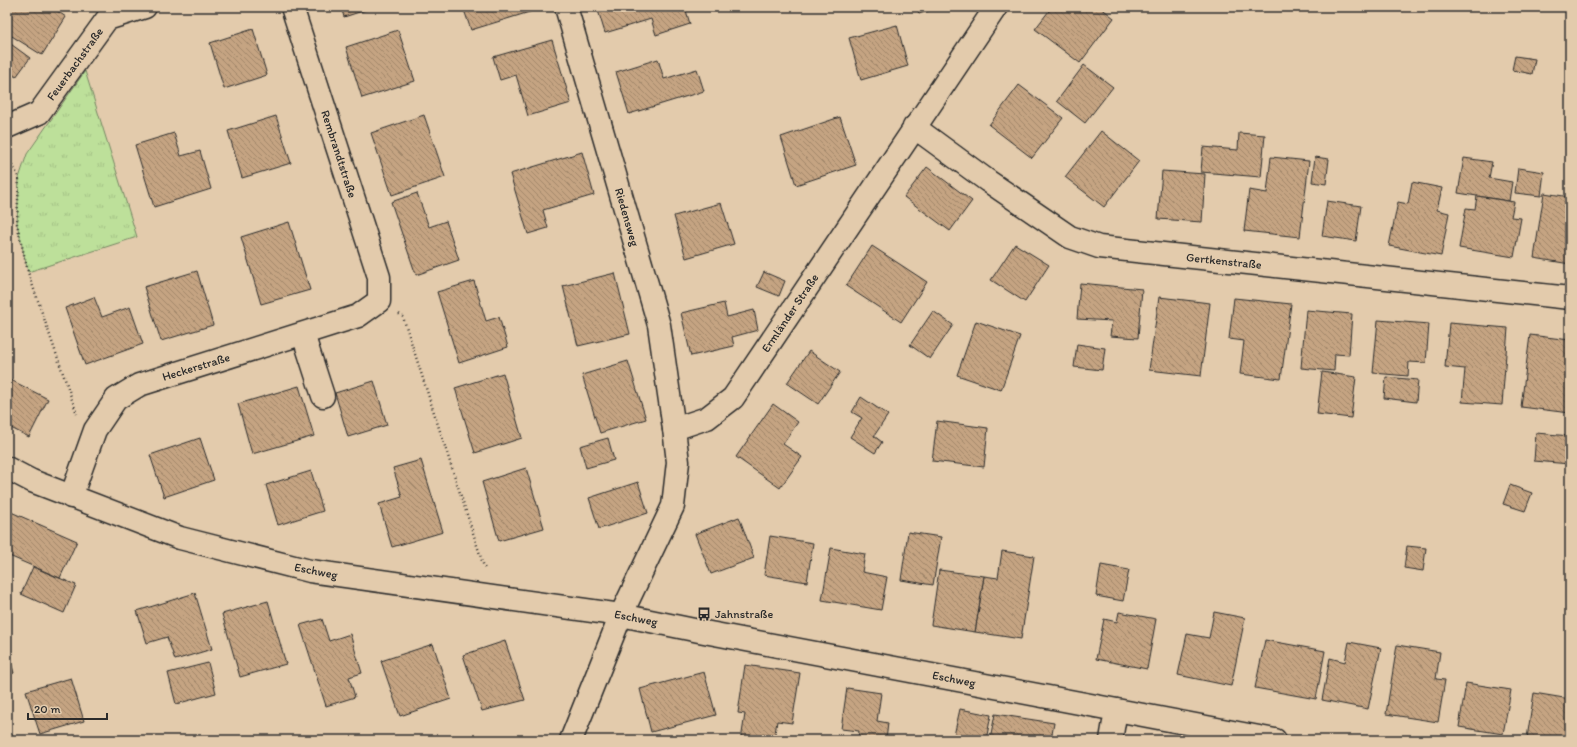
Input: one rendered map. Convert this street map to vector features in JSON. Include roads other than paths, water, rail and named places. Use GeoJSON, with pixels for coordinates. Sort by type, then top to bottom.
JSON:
{"type":"FeatureCollection","features":[{"type":"Feature","properties":{"kind":"street","name":"Feuerbachstraße"},"geometry":{"type":"LineString","coordinates":[[7,127],[39,113],[108,19],[145,7]]}},
{"type":"Feature","properties":{"kind":"street","name":"Rembrandtstraße"},"geometry":{"type":"LineString","coordinates":[[292,7],[379,277],[379,301]]}},
{"type":"Feature","properties":{"kind":"street","name":"Riedensweg"},"geometry":{"type":"LineString","coordinates":[[566,7],[658,325],[674,429]]}},
{"type":"Feature","properties":{"kind":"street","name":"Ermländer Straße"},"geometry":{"type":"LineString","coordinates":[[674,429],[708,418],[733,398],[996,7]]}},
{"type":"Feature","properties":{"kind":"street","name":"Gertkenstraße"},"geometry":{"type":"LineString","coordinates":[[914,127],[988,181],[1070,237],[1099,247],[1570,298]]}},
{"type":"Feature","properties":{"kind":"street","name":"Heckerstraße"},"geometry":{"type":"LineString","coordinates":[[72,496],[95,430],[116,399],[139,385],[358,316],[379,301]]}},
{"type":"Feature","properties":{"kind":"street"},"geometry":{"type":"LineString","coordinates":[[303,334],[323,396]]}},
{"type":"Feature","properties":{"kind":"street"},"geometry":{"type":"LineString","coordinates":[[571,740],[621,615],[673,506],[678,462],[674,429]]}},
{"type":"Feature","properties":{"kind":"street","name":"Eschweg"},"geometry":{"type":"LineString","coordinates":[[7,468],[32,481],[180,538],[310,571],[621,615],[1275,740]]}},
{"type":"Feature","properties":{"kind":"street"},"geometry":{"type":"LineString","coordinates":[[1111,740],[1116,710]]}},
{"type":"Feature","properties":{"kind":"place","name":"Jahnstraße"},"geometry":{"type":"Point","coordinates":[704,614]}}]}
